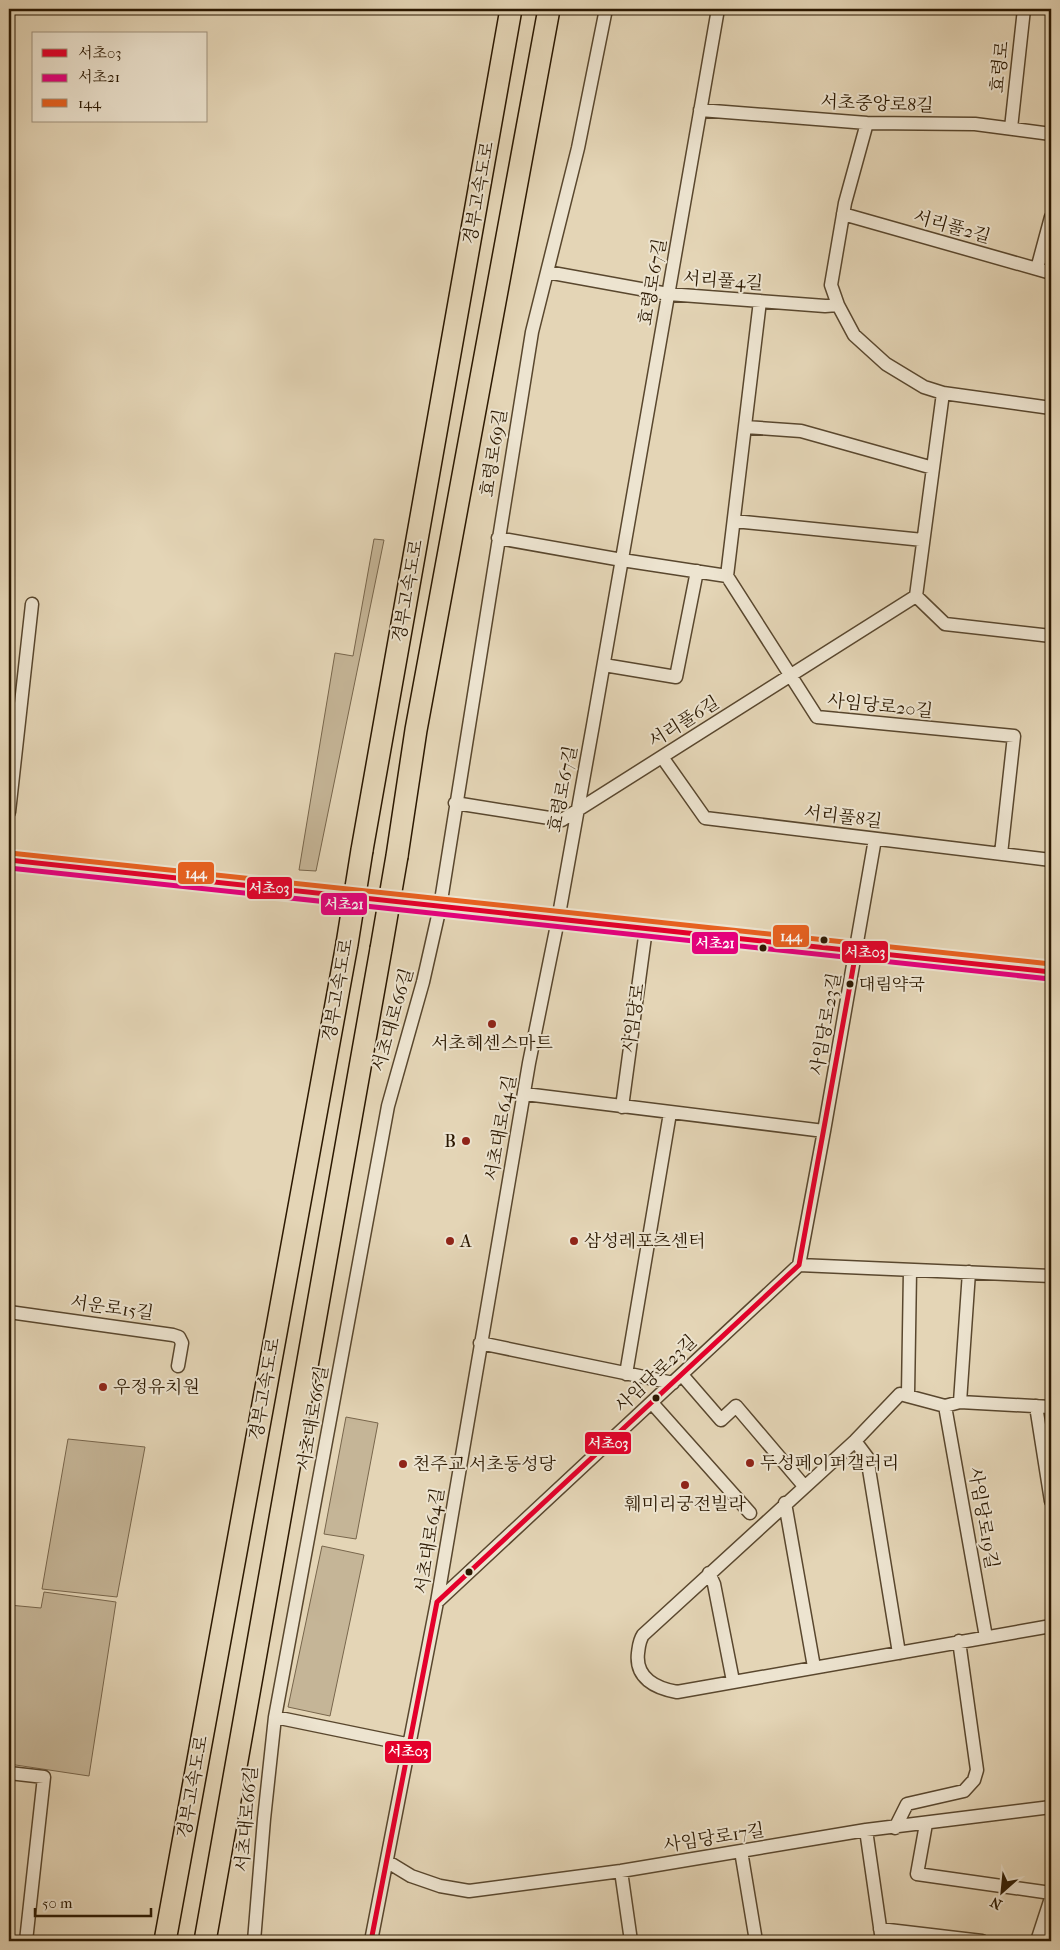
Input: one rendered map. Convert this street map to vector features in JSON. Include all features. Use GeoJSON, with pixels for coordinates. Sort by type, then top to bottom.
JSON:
{"type":"FeatureCollection","features":[{"type":"Feature","properties":{"kind":"highway","name":"경부고속도로"},"geometry":{"type":"LineString","coordinates":[[165,1941],[347,944],[362,850],[512,9]]}},
{"type":"Feature","properties":{"kind":"highway","name":"경부고속도로"},"geometry":{"type":"LineString","coordinates":[[205,1941],[381,949],[418,723],[549,9]]}},
{"type":"Feature","properties":{"kind":"main road"},"geometry":{"type":"LineString","coordinates":[[9,860],[1051,972]]}},
{"type":"Feature","properties":{"kind":"street","name":"효령로69길"},"geometry":{"type":"LineString","coordinates":[[440,907],[455,803],[532,332],[578,148],[606,9]]}},
{"type":"Feature","properties":{"kind":"street","name":"효령로67길"},"geometry":{"type":"LineString","coordinates":[[558,920],[718,9]]}},
{"type":"Feature","properties":{"kind":"street","name":"효령로"},"geometry":{"type":"LineString","coordinates":[[1011,128],[1024,9]]}},
{"type":"Feature","properties":{"kind":"street","name":"서초중앙로8길"},"geometry":{"type":"LineString","coordinates":[[700,110],[867,123],[975,124],[1051,134]]}},
{"type":"Feature","properties":{"kind":"street"},"geometry":{"type":"LineString","coordinates":[[867,123],[843,214],[831,285],[838,305],[854,335],[886,364],[924,387],[944,393],[1051,408]]}},
{"type":"Feature","properties":{"kind":"street","name":"서리풀2길"},"geometry":{"type":"LineString","coordinates":[[843,214],[1051,272]]}},
{"type":"Feature","properties":{"kind":"street"},"geometry":{"type":"LineString","coordinates":[[1037,269],[1051,217]]}},
{"type":"Feature","properties":{"kind":"street","name":"서리풀4길"},"geometry":{"type":"LineString","coordinates":[[547,272],[668,294],[824,306],[838,305]]}},
{"type":"Feature","properties":{"kind":"street"},"geometry":{"type":"LineString","coordinates":[[498,538],[728,576],[760,301]]}},
{"type":"Feature","properties":{"kind":"street"},"geometry":{"type":"LineString","coordinates":[[944,393],[916,596],[945,624],[1051,636]]}},
{"type":"Feature","properties":{"kind":"street"},"geometry":{"type":"LineString","coordinates":[[745,427],[801,431],[933,468]]}},
{"type":"Feature","properties":{"kind":"street"},"geometry":{"type":"LineString","coordinates":[[734,521],[924,540]]}},
{"type":"Feature","properties":{"kind":"street"},"geometry":{"type":"LineString","coordinates":[[604,665],[676,677],[698,572]]}},
{"type":"Feature","properties":{"kind":"street","name":"사임당로20길"},"geometry":{"type":"LineString","coordinates":[[728,576],[817,717],[1014,736],[1001,854]]}},
{"type":"Feature","properties":{"kind":"street","name":"서리풀6길"},"geometry":{"type":"LineString","coordinates":[[455,803],[562,820],[916,596]]}},
{"type":"Feature","properties":{"kind":"street"},"geometry":{"type":"LineString","coordinates":[[9,812],[32,604]]}},
{"type":"Feature","properties":{"kind":"street","name":"서리풀8길"},"geometry":{"type":"LineString","coordinates":[[662,757],[705,818],[1051,860]]}},
{"type":"Feature","properties":{"kind":"street"},"geometry":{"type":"LineString","coordinates":[[856,952],[875,839]]}},
{"type":"Feature","properties":{"kind":"street","name":"서초대로66길"},"geometry":{"type":"LineString","coordinates":[[254,1941],[275,1717],[388,1106],[423,982],[440,907]]}},
{"type":"Feature","properties":{"kind":"street","name":"서초대로64길"},"geometry":{"type":"LineString","coordinates":[[371,1941],[411,1744],[529,1063],[558,920]]}},
{"type":"Feature","properties":{"kind":"street","name":"사임당로"},"geometry":{"type":"LineString","coordinates":[[622,1107],[646,929]]}},
{"type":"Feature","properties":{"kind":"street","name":"사임당로23길"},"geometry":{"type":"LineString","coordinates":[[437,1602],[799,1265],[856,952]]}},
{"type":"Feature","properties":{"kind":"street"},"geometry":{"type":"LineString","coordinates":[[525,1094],[670,1114],[824,1131]]}},
{"type":"Feature","properties":{"kind":"street"},"geometry":{"type":"LineString","coordinates":[[626,1374],[670,1114]]}},
{"type":"Feature","properties":{"kind":"street"},"geometry":{"type":"LineString","coordinates":[[799,1265],[1051,1276]]}},
{"type":"Feature","properties":{"kind":"street"},"geometry":{"type":"LineString","coordinates":[[908,1394],[910,1271]]}},
{"type":"Feature","properties":{"kind":"street"},"geometry":{"type":"LineString","coordinates":[[960,1402],[969,1272]]}},
{"type":"Feature","properties":{"kind":"street","name":"서운로15길"},"geometry":{"type":"LineString","coordinates":[[9,1312],[174,1335],[179,1337],[182,1343],[178,1366]]}},
{"type":"Feature","properties":{"kind":"street"},"geometry":{"type":"LineString","coordinates":[[480,1343],[626,1374],[677,1379],[721,1420],[736,1406],[804,1486]]}},
{"type":"Feature","properties":{"kind":"street"},"geometry":{"type":"LineString","coordinates":[[1051,1407],[960,1402],[946,1406],[908,1394],[900,1394],[855,1441],[643,1634],[639,1640],[637,1661],[638,1670],[652,1684],[662,1690],[677,1692],[1051,1626]]}},
{"type":"Feature","properties":{"kind":"street"},"geometry":{"type":"LineString","coordinates":[[652,1403],[750,1513]]}},
{"type":"Feature","properties":{"kind":"street","name":"사임당로19길"},"geometry":{"type":"LineString","coordinates":[[946,1406],[986,1637]]}},
{"type":"Feature","properties":{"kind":"street"},"geometry":{"type":"LineString","coordinates":[[1036,1406],[1051,1501]]}},
{"type":"Feature","properties":{"kind":"street"},"geometry":{"type":"LineString","coordinates":[[855,1441],[867,1457],[899,1652]]}},
{"type":"Feature","properties":{"kind":"street"},"geometry":{"type":"LineString","coordinates":[[785,1503],[814,1667]]}},
{"type":"Feature","properties":{"kind":"street"},"geometry":{"type":"LineString","coordinates":[[709,1573],[714,1584],[733,1681]]}},
{"type":"Feature","properties":{"kind":"street"},"geometry":{"type":"LineString","coordinates":[[895,1828],[907,1804],[964,1791],[974,1780],[977,1770],[959,1641]]}},
{"type":"Feature","properties":{"kind":"street"},"geometry":{"type":"LineString","coordinates":[[275,1717],[411,1744]]}},
{"type":"Feature","properties":{"kind":"street"},"geometry":{"type":"LineString","coordinates":[[9,1773],[44,1777],[26,1941]]}},
{"type":"Feature","properties":{"kind":"street","name":"사임당로17길"},"geometry":{"type":"LineString","coordinates":[[388,1862],[411,1876],[440,1886],[469,1891],[621,1871],[866,1830],[895,1828],[1051,1807]]}},
{"type":"Feature","properties":{"kind":"street"},"geometry":{"type":"LineString","coordinates":[[926,1824],[917,1874],[1051,1893]]}},
{"type":"Feature","properties":{"kind":"street"},"geometry":{"type":"LineString","coordinates":[[866,1830],[881,1935],[982,1941]]}},
{"type":"Feature","properties":{"kind":"street"},"geometry":{"type":"LineString","coordinates":[[741,1851],[756,1941]]}},
{"type":"Feature","properties":{"kind":"street"},"geometry":{"type":"LineString","coordinates":[[621,1871],[631,1941]]}},
{"type":"Feature","properties":{"kind":"street"},"geometry":{"type":"LineString","coordinates":[[1037,1941],[1051,1898]]}},
{"type":"Feature","properties":{"kind":"shaded area"},"geometry":{"type":"Polygon","coordinates":[[[374,539],[384,540],[316,871],[299,870],[335,653],[353,656],[374,539]]]}},
{"type":"Feature","properties":{"kind":"shaded area"},"geometry":{"type":"Polygon","coordinates":[[[346,1417],[378,1423],[356,1539],[324,1534],[346,1417]]]}},
{"type":"Feature","properties":{"kind":"shaded area"},"geometry":{"type":"Polygon","coordinates":[[[68,1439],[145,1447],[117,1597],[42,1589],[68,1439]]]}},
{"type":"Feature","properties":{"kind":"shaded area"},"geometry":{"type":"Polygon","coordinates":[[[322,1546],[364,1555],[330,1716],[288,1707],[322,1546]]]}},
{"type":"Feature","properties":{"kind":"shaded area"},"geometry":{"type":"Polygon","coordinates":[[[44,1592],[116,1602],[89,1776],[9,1764],[9,1605],[41,1608],[44,1592]]]}},
{"type":"Feature","properties":{"kind":"transit line","name":"144"},"geometry":{"type":"LineString","coordinates":[[10,853],[1051,964]]}},
{"type":"Feature","properties":{"kind":"transit line","name":"서초03"},"geometry":{"type":"LineString","coordinates":[[9,860],[1051,972]]}},
{"type":"Feature","properties":{"kind":"transit line","name":"서초21"},"geometry":{"type":"LineString","coordinates":[[9,868],[1050,979]]}},
{"type":"Feature","properties":{"kind":"transit line","name":"서초03"},"geometry":{"type":"LineString","coordinates":[[371,1941],[437,1602],[799,1265],[856,952]]}},
{"type":"Feature","properties":{"kind":"place","name":"대림약국"},"geometry":{"type":"Point","coordinates":[850,984]}},
{"type":"Feature","properties":{"kind":"place","name":"서초헤센스마트"},"geometry":{"type":"Point","coordinates":[492,1024]}},
{"type":"Feature","properties":{"kind":"place","name":"B"},"geometry":{"type":"Point","coordinates":[466,1141]}},
{"type":"Feature","properties":{"kind":"place","name":"A"},"geometry":{"type":"Point","coordinates":[450,1241]}},
{"type":"Feature","properties":{"kind":"place","name":"삼성레포츠센터"},"geometry":{"type":"Point","coordinates":[574,1241]}},
{"type":"Feature","properties":{"kind":"place","name":"우정유치원"},"geometry":{"type":"Point","coordinates":[103,1387]}},
{"type":"Feature","properties":{"kind":"place","name":"두성페이퍼갤러리"},"geometry":{"type":"Point","coordinates":[750,1463]}},
{"type":"Feature","properties":{"kind":"place","name":"천주교 서초동성당"},"geometry":{"type":"Point","coordinates":[403,1464]}},
{"type":"Feature","properties":{"kind":"place","name":"훼미리궁전빌라"},"geometry":{"type":"Point","coordinates":[685,1485]}}]}
